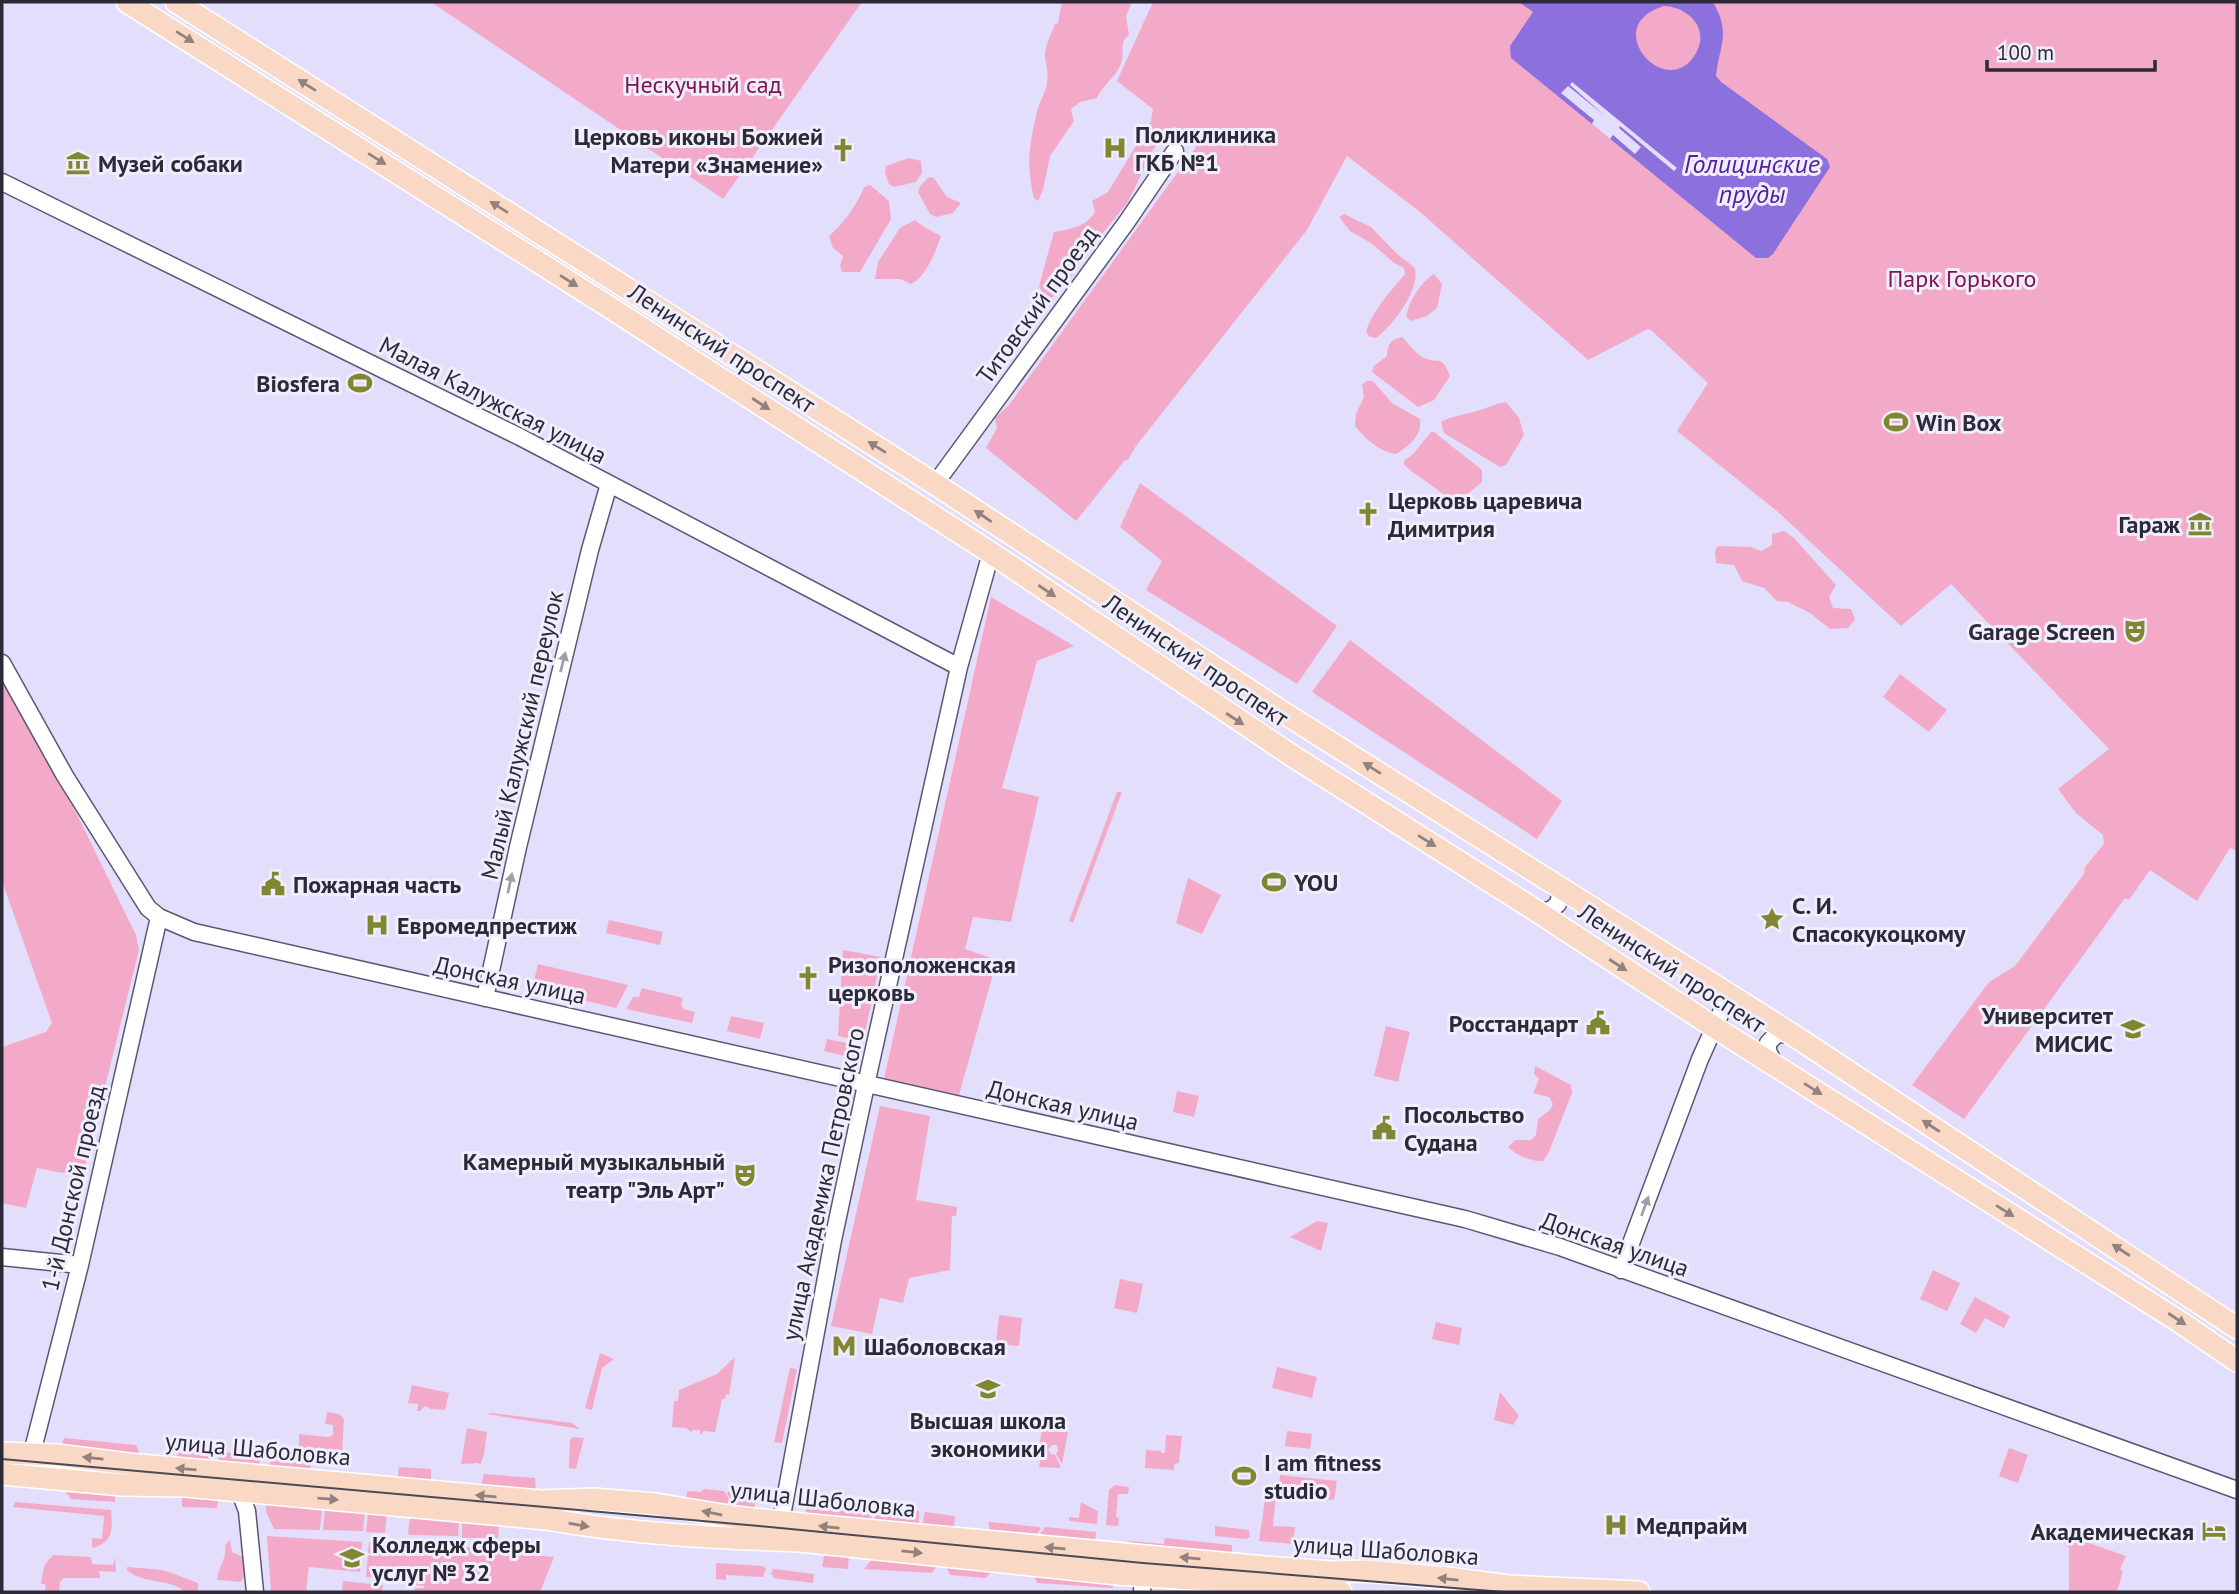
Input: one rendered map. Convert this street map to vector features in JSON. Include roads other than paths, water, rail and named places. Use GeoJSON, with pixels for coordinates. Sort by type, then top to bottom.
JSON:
{"type":"FeatureCollection","features":[{"type":"Feature","properties":{"kind":"main road","name":"Ленинский проспект"},"geometry":{"type":"LineString","coordinates":[[127,2],[603,303],[991,553],[1223,711],[2237,1361]]}},
{"type":"Feature","properties":{"kind":"main road","name":"Ленинский проспект"},"geometry":{"type":"LineString","coordinates":[[176,2],[935,484],[1284,713],[1793,1035],[2237,1328]]}},
{"type":"Feature","properties":{"kind":"main road","name":"улица Шаболовка"},"geometry":{"type":"LineString","coordinates":[[2,1453],[34,1469],[121,1485],[185,1486],[546,1519],[591,1527],[779,1531],[1142,1579],[1366,1571],[1448,1578],[1509,1587],[1639,1592]]}},
{"type":"Feature","properties":{"kind":"main road","name":"улица Шаболовка"},"geometry":{"type":"LineString","coordinates":[[2,1474],[34,1469],[57,1455],[245,1492],[541,1501],[593,1499],[656,1504],[779,1531],[1142,1579],[1341,1592]]}},
{"type":"Feature","properties":{"kind":"street","name":"Титовский проезд"},"geometry":{"type":"LineString","coordinates":[[935,484],[1126,223],[1175,151]]}},
{"type":"Feature","properties":{"kind":"street","name":"Малая Калужская улица"},"geometry":{"type":"LineString","coordinates":[[2,182],[520,437],[959,667]]}},
{"type":"Feature","properties":{"kind":"street","name":"Малый Калужский переулок"},"geometry":{"type":"LineString","coordinates":[[485,998],[518,846],[590,550],[609,484]]}},
{"type":"Feature","properties":{"kind":"street","name":"улица Академика Петровского"},"geometry":{"type":"LineString","coordinates":[[779,1531],[833,1240],[959,667],[991,553]]}},
{"type":"Feature","properties":{"kind":"street","name":"Донская улица"},"geometry":{"type":"LineString","coordinates":[[2,663],[65,776],[148,908],[159,918],[194,932],[1465,1219],[1560,1247],[2234,1487]]}},
{"type":"Feature","properties":{"kind":"street"},"geometry":{"type":"LineString","coordinates":[[1535,910],[1549,911],[1558,904],[1560,895],[1554,883]]}},
{"type":"Feature","properties":{"kind":"street","name":"1-й Донской проезд"},"geometry":{"type":"LineString","coordinates":[[34,1469],[37,1431],[80,1265],[159,918]]}},
{"type":"Feature","properties":{"kind":"street"},"geometry":{"type":"LineString","coordinates":[[1621,1270],[1695,1071],[1729,995]]}},
{"type":"Feature","properties":{"kind":"street"},"geometry":{"type":"LineString","coordinates":[[1775,1065],[1768,1051],[1768,1043],[1777,1034],[1793,1035]]}},
{"type":"Feature","properties":{"kind":"street"},"geometry":{"type":"LineString","coordinates":[[2,1257],[80,1265]]}},
{"type":"Feature","properties":{"kind":"street"},"geometry":{"type":"LineString","coordinates":[[37,1431],[44,1447],[57,1455]]}},
{"type":"Feature","properties":{"kind":"street"},"geometry":{"type":"LineString","coordinates":[[245,1492],[255,1592]]}},
{"type":"Feature","properties":{"kind":"water","name":"Голицинские пруды"},"geometry":{"type":"Polygon","coordinates":[[[1519,2],[1714,4],[1723,32],[1716,76],[1827,159],[1830,167],[1773,254],[1768,258],[1756,258],[1511,58],[1510,46],[1533,12],[1519,2]],[[1664,6],[1645,16],[1637,29],[1637,43],[1644,56],[1656,66],[1670,70],[1684,66],[1700,44],[1698,27],[1694,20],[1673,7],[1664,6]]]}},
{"type":"Feature","properties":{"kind":"tram line"},"geometry":{"type":"LineString","coordinates":[[2,1459],[1143,1563],[1504,1592]]}},
{"type":"Feature","properties":{"kind":"place","name":"Поликлиника ГКБ №1"},"geometry":{"type":"Point","coordinates":[1115,148]}},
{"type":"Feature","properties":{"kind":"place","name":"Церковь иконы Божией Матери «Знамение»"},"geometry":{"type":"Point","coordinates":[843,150]}},
{"type":"Feature","properties":{"kind":"place","name":"Музей собаки"},"geometry":{"type":"Point","coordinates":[78,163]}},
{"type":"Feature","properties":{"kind":"place","name":"Biosfera"},"geometry":{"type":"Point","coordinates":[360,383]}},
{"type":"Feature","properties":{"kind":"place","name":"Win Box"},"geometry":{"type":"Point","coordinates":[1896,422]}},
{"type":"Feature","properties":{"kind":"place","name":"Церковь царевича Димитрия"},"geometry":{"type":"Point","coordinates":[1368,514]}},
{"type":"Feature","properties":{"kind":"place","name":"Гараж"},"geometry":{"type":"Point","coordinates":[2200,524]}},
{"type":"Feature","properties":{"kind":"place","name":"Garage Screen"},"geometry":{"type":"Point","coordinates":[2135,631]}},
{"type":"Feature","properties":{"kind":"place","name":"YOU"},"geometry":{"type":"Point","coordinates":[1274,882]}},
{"type":"Feature","properties":{"kind":"place","name":"Пожарная часть"},"geometry":{"type":"Point","coordinates":[273,884]}},
{"type":"Feature","properties":{"kind":"place","name":"С. И. Спасокукоцкому"},"geometry":{"type":"Point","coordinates":[1772,919]}},
{"type":"Feature","properties":{"kind":"place","name":"Евромедпрестиж"},"geometry":{"type":"Point","coordinates":[377,925]}},
{"type":"Feature","properties":{"kind":"place","name":"Ризоположенская церковь"},"geometry":{"type":"Point","coordinates":[808,978]}},
{"type":"Feature","properties":{"kind":"place","name":"Росстандарт"},"geometry":{"type":"Point","coordinates":[1598,1023]}},
{"type":"Feature","properties":{"kind":"place","name":"Университет МИСИС"},"geometry":{"type":"Point","coordinates":[2133,1029]}},
{"type":"Feature","properties":{"kind":"place","name":"Посольство Судана"},"geometry":{"type":"Point","coordinates":[1384,1128]}},
{"type":"Feature","properties":{"kind":"place","name":"Камерный музыкальный театр \"Эль Арт\""},"geometry":{"type":"Point","coordinates":[745,1175]}},
{"type":"Feature","properties":{"kind":"place","name":"Шаболовская"},"geometry":{"type":"Point","coordinates":[844,1346]}},
{"type":"Feature","properties":{"kind":"place","name":"Высшая школа экономики"},"geometry":{"type":"Point","coordinates":[988,1389]}},
{"type":"Feature","properties":{"kind":"place","name":"I am fitness studio"},"geometry":{"type":"Point","coordinates":[1244,1476]}},
{"type":"Feature","properties":{"kind":"place","name":"Медпрайм"},"geometry":{"type":"Point","coordinates":[1616,1525]}},
{"type":"Feature","properties":{"kind":"place","name":"Академическая"},"geometry":{"type":"Point","coordinates":[2214,1531]}},
{"type":"Feature","properties":{"kind":"place","name":"Колледж сферы услуг № 32"},"geometry":{"type":"Point","coordinates":[352,1558]}},
{"type":"Feature","properties":{"kind":"park label","name":"Нескучный сад"},"geometry":{"type":"Point","coordinates":[703,84]}},
{"type":"Feature","properties":{"kind":"park label","name":"Парк Горького"},"geometry":{"type":"Point","coordinates":[1962,278]}}]}
